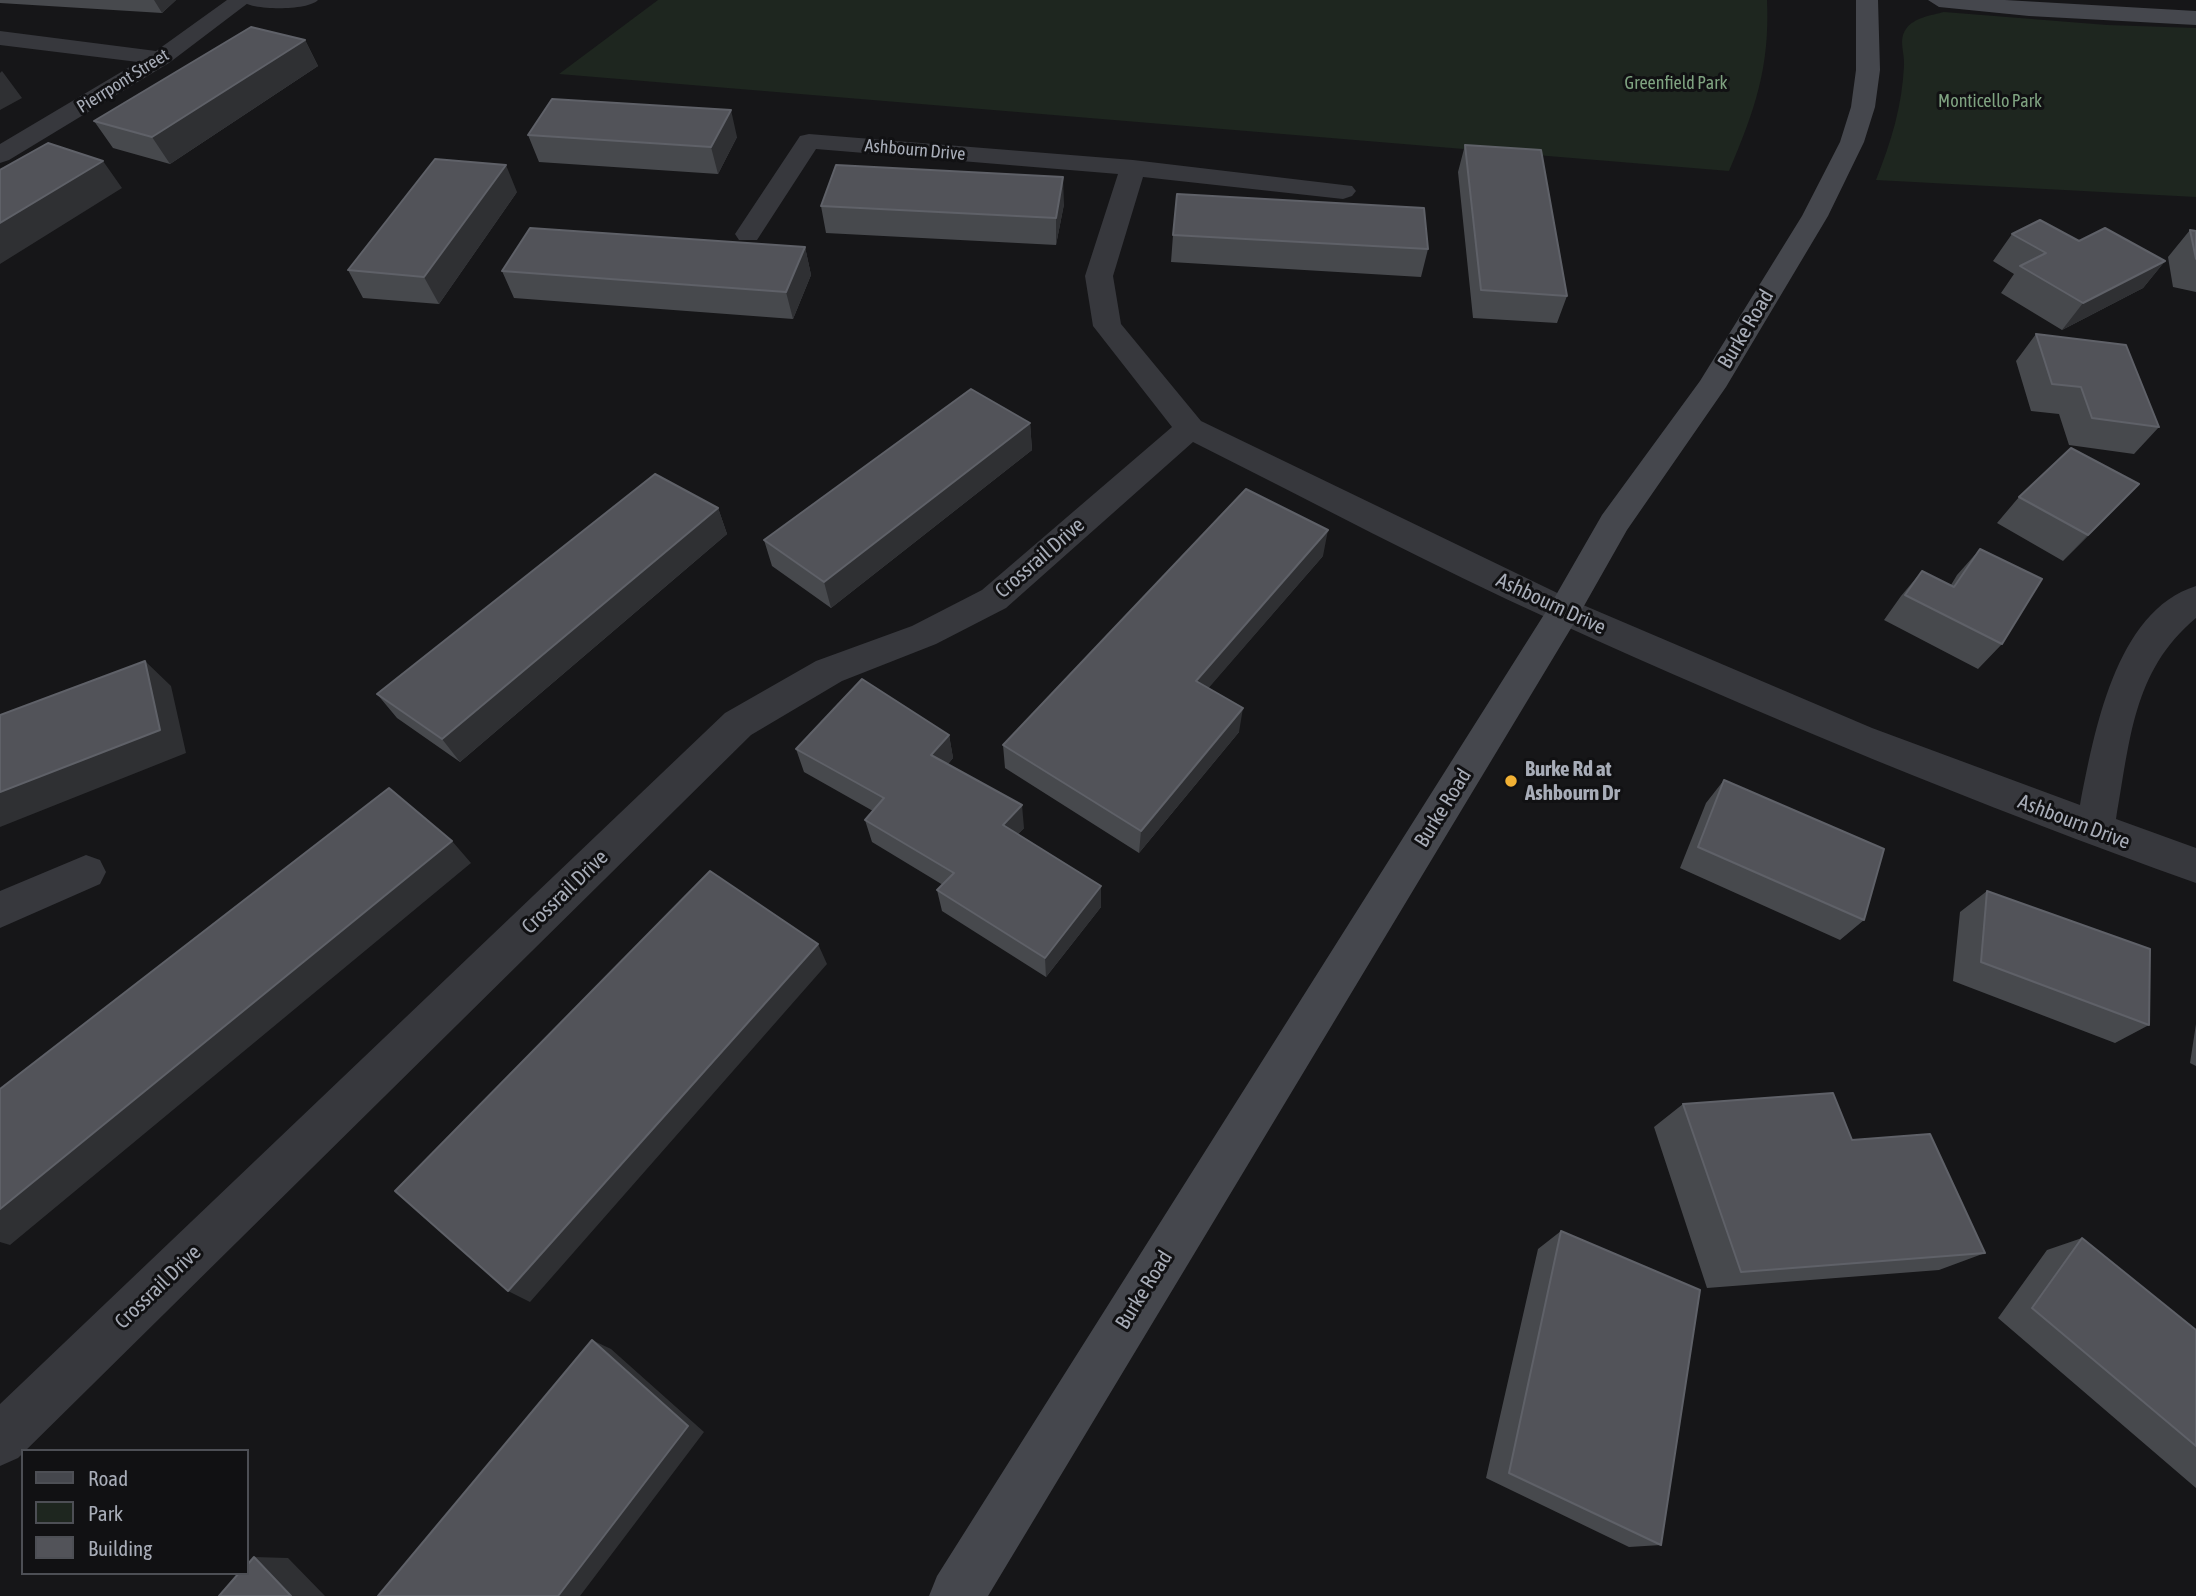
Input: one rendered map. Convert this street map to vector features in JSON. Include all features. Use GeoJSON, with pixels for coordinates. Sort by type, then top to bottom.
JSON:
{"type":"FeatureCollection","features":[{"type":"Feature","properties":{"kind":"main road","name":"Burke Road"},"geometry":{"type":"LineString","coordinates":[[957,1596],[1564,611],[1614,523],[1711,387],[1815,216],[1852,142],[1863,107],[1868,70],[1867,0]]}},
{"type":"Feature","properties":{"kind":"main road"},"geometry":{"type":"LineString","coordinates":[[1939,0],[2029,9],[2196,18]]}},
{"type":"Feature","properties":{"kind":"street","name":"Pierrpont Street"},"geometry":{"type":"LineString","coordinates":[[0,155],[161,58],[241,0]]}},
{"type":"Feature","properties":{"kind":"street"},"geometry":{"type":"LineString","coordinates":[[0,38],[161,58]]}},
{"type":"Feature","properties":{"kind":"street","name":"Ashbourn Drive"},"geometry":{"type":"LineString","coordinates":[[748,234],[809,141],[1133,169],[1343,191]]}},
{"type":"Feature","properties":{"kind":"street","name":"Ashbourn Drive"},"geometry":{"type":"LineString","coordinates":[[1133,169],[1099,276],[1107,326],[1190,428],[1564,611],[1859,739],[2094,830],[2196,866]]}},
{"type":"Feature","properties":{"kind":"street","name":"Crossrail Drive"},"geometry":{"type":"LineString","coordinates":[[0,1440],[738,724],[829,671],[923,635],[994,599],[1190,428]]}},
{"type":"Feature","properties":{"kind":"street"},"geometry":{"type":"LineString","coordinates":[[2094,830],[2123,699],[2140,656],[2169,620],[2196,599]]}},
{"type":"Feature","properties":{"kind":"street"},"geometry":{"type":"LineString","coordinates":[[0,910],[86,872]]}},
{"type":"Feature","properties":{"kind":"lane"},"geometry":{"type":"LineString","coordinates":[[248,0],[274,4],[310,0]]}},
{"type":"Feature","properties":{"kind":"green space","name":"Greenfield Park"},"geometry":{"type":"Polygon","coordinates":[[[658,0],[1767,0],[1767,24],[1759,88],[1729,171],[559,74],[658,0]]]}},
{"type":"Feature","properties":{"kind":"green space","name":"Monticello Park"},"geometry":{"type":"Polygon","coordinates":[[[1944,12],[2107,25],[2196,28],[2196,197],[1876,180],[1898,110],[1903,81],[1904,33],[1909,25],[1918,20],[1944,12]]]}},
{"type":"Feature","properties":{"kind":"building"},"geometry":{"type":"Polygon","coordinates":[[[251,27],[305,40],[152,137],[94,121],[251,27]]]}},
{"type":"Feature","properties":{"kind":"building"},"geometry":{"type":"Polygon","coordinates":[[[552,99],[731,110],[711,147],[528,135],[552,99]]]}},
{"type":"Feature","properties":{"kind":"building"},"geometry":{"type":"Polygon","coordinates":[[[48,143],[103,161],[0,223],[0,170],[48,143]]]}},
{"type":"Feature","properties":{"kind":"building"},"geometry":{"type":"Polygon","coordinates":[[[1465,145],[1541,150],[1567,296],[1481,290],[1465,145]]]}},
{"type":"Feature","properties":{"kind":"building"},"geometry":{"type":"Polygon","coordinates":[[[435,159],[506,165],[424,277],[348,270],[435,159]]]}},
{"type":"Feature","properties":{"kind":"building"},"geometry":{"type":"Polygon","coordinates":[[[836,165],[1063,177],[1056,218],[821,206],[836,165]]]}},
{"type":"Feature","properties":{"kind":"building"},"geometry":{"type":"Polygon","coordinates":[[[1177,194],[1424,208],[1428,249],[1173,235],[1177,194]]]}},
{"type":"Feature","properties":{"kind":"building"},"geometry":{"type":"Polygon","coordinates":[[[2040,220],[2079,241],[2105,228],[2165,261],[2083,303],[2020,266],[2046,253],[2012,234],[2040,220]]]}},
{"type":"Feature","properties":{"kind":"building"},"geometry":{"type":"Polygon","coordinates":[[[530,228],[805,247],[786,292],[502,271],[530,228]]]}},
{"type":"Feature","properties":{"kind":"building"},"geometry":{"type":"Polygon","coordinates":[[[2190,230],[2196,231],[2196,259],[2190,230]]]}},
{"type":"Feature","properties":{"kind":"building"},"geometry":{"type":"Polygon","coordinates":[[[2036,334],[2126,345],[2159,427],[2092,418],[2081,387],[2052,384],[2036,334]]]}},
{"type":"Feature","properties":{"kind":"building"},"geometry":{"type":"Polygon","coordinates":[[[971,389],[1030,423],[824,582],[764,540],[971,389]]]}},
{"type":"Feature","properties":{"kind":"building"},"geometry":{"type":"Polygon","coordinates":[[[2071,448],[2139,484],[2088,535],[2019,497],[2071,448]]]}},
{"type":"Feature","properties":{"kind":"building"},"geometry":{"type":"Polygon","coordinates":[[[655,474],[718,508],[442,739],[377,694],[655,474]]]}},
{"type":"Feature","properties":{"kind":"building"},"geometry":{"type":"Polygon","coordinates":[[[1246,489],[1328,530],[1196,681],[1243,708],[1141,831],[1003,745],[1246,489]]]}},
{"type":"Feature","properties":{"kind":"building"},"geometry":{"type":"Polygon","coordinates":[[[1980,549],[2042,579],[2002,644],[1905,595],[1922,571],[1954,587],[1980,549]]]}},
{"type":"Feature","properties":{"kind":"building"},"geometry":{"type":"Polygon","coordinates":[[[145,661],[160,730],[0,792],[0,715],[145,661]]]}},
{"type":"Feature","properties":{"kind":"building"},"geometry":{"type":"Polygon","coordinates":[[[862,679],[949,735],[931,755],[1022,805],[1003,825],[1101,886],[1045,958],[937,890],[954,873],[865,820],[884,798],[796,749],[862,679]]]}},
{"type":"Feature","properties":{"kind":"building"},"geometry":{"type":"Polygon","coordinates":[[[1724,780],[1884,849],[1864,920],[1698,847],[1724,780]]]}},
{"type":"Feature","properties":{"kind":"building"},"geometry":{"type":"Polygon","coordinates":[[[389,788],[452,841],[0,1209],[0,1089],[389,788]]]}},
{"type":"Feature","properties":{"kind":"building"},"geometry":{"type":"Polygon","coordinates":[[[710,871],[818,944],[508,1291],[395,1191],[710,871]]]}},
{"type":"Feature","properties":{"kind":"building"},"geometry":{"type":"Polygon","coordinates":[[[1987,891],[2150,949],[2149,1025],[1981,962],[1987,891]]]}},
{"type":"Feature","properties":{"kind":"building"},"geometry":{"type":"Polygon","coordinates":[[[1833,1093],[1852,1140],[1930,1134],[1985,1253],[1741,1272],[1683,1104],[1833,1093]]]}},
{"type":"Feature","properties":{"kind":"building"},"geometry":{"type":"Polygon","coordinates":[[[1561,1231],[1700,1290],[1661,1545],[1509,1473],[1561,1231]]]}},
{"type":"Feature","properties":{"kind":"building"},"geometry":{"type":"Polygon","coordinates":[[[2082,1238],[2196,1330],[2196,1446],[2032,1308],[2082,1238]]]}},
{"type":"Feature","properties":{"kind":"building"},"geometry":{"type":"Polygon","coordinates":[[[592,1340],[688,1426],[558,1596],[378,1596],[592,1340]]]}},
{"type":"Feature","properties":{"kind":"building"},"geometry":{"type":"Polygon","coordinates":[[[254,1557],[291,1596],[219,1596],[237,1575],[248,1575],[248,1564],[254,1557]]]}},
{"type":"Feature","properties":{"kind":"place","name":"Burke Rd at Ashbourn Dr"},"geometry":{"type":"Point","coordinates":[1511,781]}}]}
